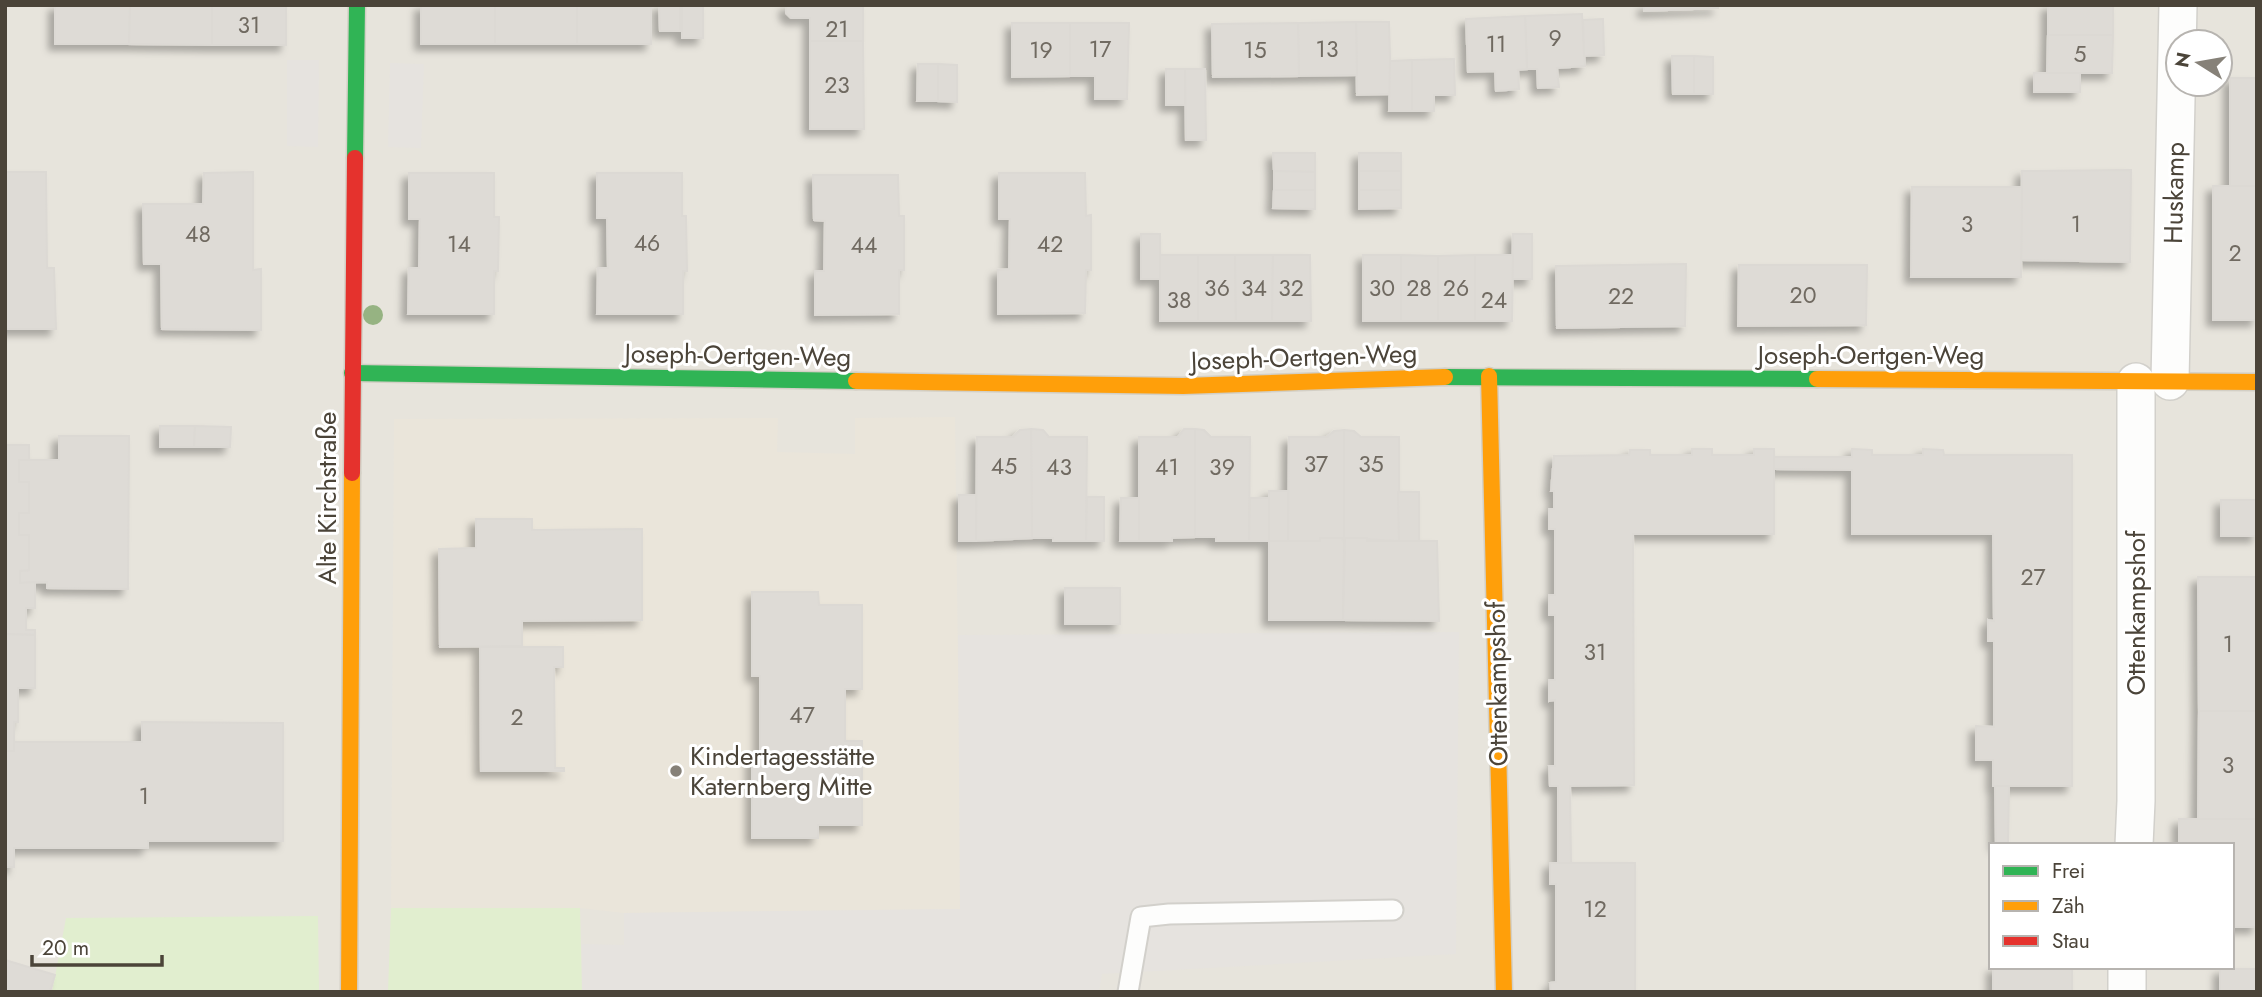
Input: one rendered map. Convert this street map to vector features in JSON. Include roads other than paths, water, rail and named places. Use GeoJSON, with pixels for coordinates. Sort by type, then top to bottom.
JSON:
{"type":"FeatureCollection","features":[{"type":"Feature","properties":{"kind":"street","name":"Alte Kirchstraße"},"geometry":{"type":"LineString","coordinates":[[349,992],[357,5]]}},
{"type":"Feature","properties":{"kind":"street","name":"Huskamp"},"geometry":{"type":"LineString","coordinates":[[2153,381],[2178,5]]}},
{"type":"Feature","properties":{"kind":"street","name":"Joseph-Oertgen-Weg"},"geometry":{"type":"LineString","coordinates":[[352,373],[1183,386],[1489,376],[2257,382]]}},
{"type":"Feature","properties":{"kind":"street","name":"Ottenkampshof"},"geometry":{"type":"LineString","coordinates":[[1489,376],[1504,992]]}},
{"type":"Feature","properties":{"kind":"street","name":"Ottenkampshof"},"geometry":{"type":"LineString","coordinates":[[2134,843],[2153,381]]}},
{"type":"Feature","properties":{"kind":"street"},"geometry":{"type":"LineString","coordinates":[[2127,969],[2127,992]]}},
{"type":"Feature","properties":{"kind":"lane"},"geometry":{"type":"LineString","coordinates":[[1128,992],[1141,917],[1169,914],[1394,911]]}},
{"type":"Feature","properties":{"kind":"place","name":"Kindertagesstätte Katernberg Mitte"},"geometry":{"type":"Point","coordinates":[676,771]}}]}
